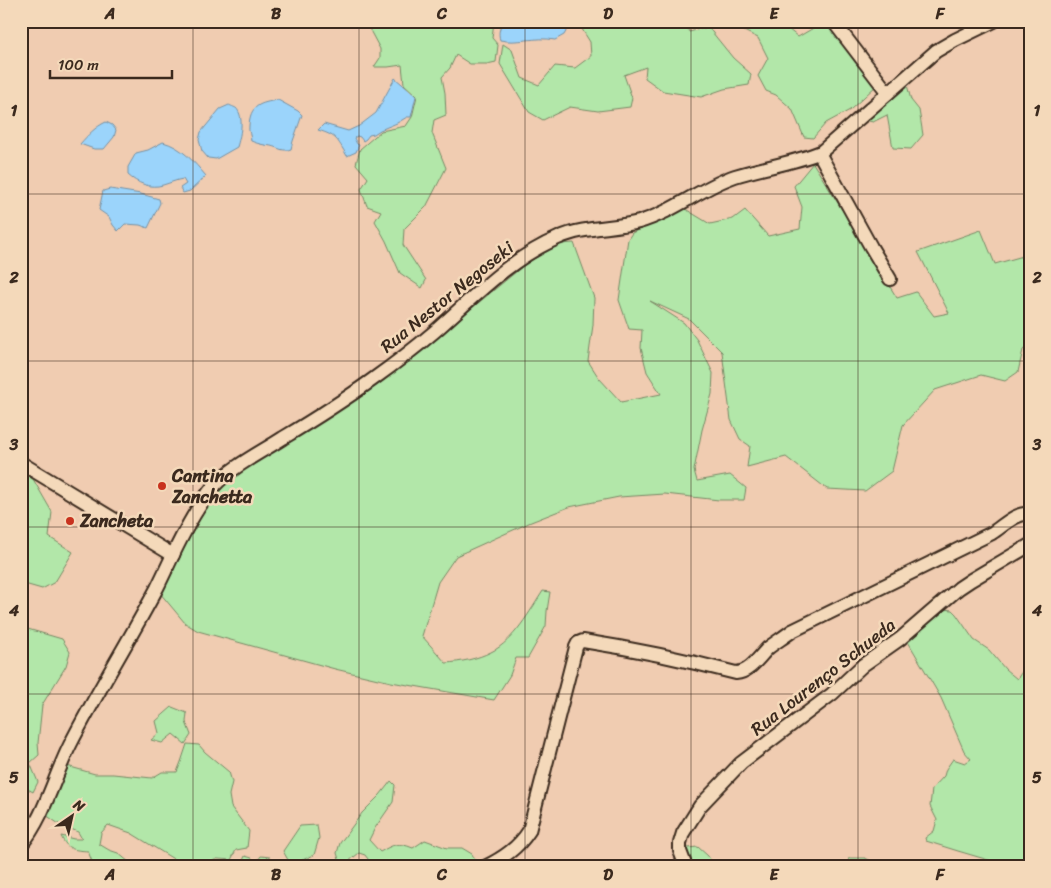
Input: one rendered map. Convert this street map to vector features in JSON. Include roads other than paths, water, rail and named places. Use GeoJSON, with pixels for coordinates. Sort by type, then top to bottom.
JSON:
{"type":"FeatureCollection","features":[{"type":"Feature","properties":{"kind":"street"},"geometry":{"type":"LineString","coordinates":[[832,21],[888,93]]}},
{"type":"Feature","properties":{"kind":"street","name":"Rua Nestor Negoseki"},"geometry":{"type":"LineString","coordinates":[[21,845],[40,815],[59,769],[84,717],[157,588],[200,505],[213,487],[230,472],[335,406],[371,380],[431,334],[500,273],[524,255],[548,242],[575,231],[622,226],[641,221],[736,176],[808,158],[832,144],[936,51],[994,21]]}},
{"type":"Feature","properties":{"kind":"street"},"geometry":{"type":"LineString","coordinates":[[820,152],[890,279]]}},
{"type":"Feature","properties":{"kind":"street"},"geometry":{"type":"LineString","coordinates":[[21,463],[173,555]]}},
{"type":"Feature","properties":{"kind":"street"},"geometry":{"type":"LineString","coordinates":[[485,867],[510,852],[524,839],[529,831],[578,644],[583,641],[632,649],[742,673],[768,648],[792,631],[992,533],[1018,515],[1030,514]]}},
{"type":"Feature","properties":{"kind":"street","name":"Rua Lourenço Schueda"},"geometry":{"type":"LineString","coordinates":[[686,867],[680,851],[680,843],[686,828],[700,806],[741,763],[832,694],[863,665],[900,639],[959,588],[1030,545]]}},
{"type":"Feature","properties":{"kind":"water"},"geometry":{"type":"Polygon","coordinates":[[[505,21],[567,21],[569,26],[564,35],[555,40],[506,41],[500,40],[499,35],[500,27],[505,21]]]}},
{"type":"Feature","properties":{"kind":"water"},"geometry":{"type":"Polygon","coordinates":[[[395,78],[416,96],[411,117],[407,117],[369,135],[363,141],[357,136],[354,138],[359,145],[356,152],[347,156],[336,139],[318,130],[324,124],[348,131],[359,126],[376,113],[395,78]]]}},
{"type":"Feature","properties":{"kind":"water"},"geometry":{"type":"Polygon","coordinates":[[[278,100],[302,115],[291,149],[288,150],[251,141],[249,128],[251,114],[254,109],[266,102],[278,100]]]}},
{"type":"Feature","properties":{"kind":"water"},"geometry":{"type":"Polygon","coordinates":[[[229,105],[236,108],[240,116],[241,127],[237,147],[216,159],[208,158],[202,151],[199,140],[201,132],[220,109],[229,105]]]}},
{"type":"Feature","properties":{"kind":"water"},"geometry":{"type":"Polygon","coordinates":[[[106,122],[116,130],[114,137],[104,149],[94,149],[80,144],[89,134],[106,122]]]}},
{"type":"Feature","properties":{"kind":"water"},"geometry":{"type":"Polygon","coordinates":[[[163,142],[182,151],[206,176],[190,191],[183,193],[180,188],[186,184],[183,179],[163,185],[149,186],[140,183],[128,175],[128,167],[136,153],[148,150],[163,142]]]}},
{"type":"Feature","properties":{"kind":"water"},"geometry":{"type":"Polygon","coordinates":[[[110,189],[159,199],[160,203],[148,228],[140,225],[125,224],[118,231],[109,217],[99,210],[103,191],[110,189]]]}},
{"type":"Feature","properties":{"kind":"place","name":"Cantina Zanchetta"},"geometry":{"type":"Point","coordinates":[162,486]}},
{"type":"Feature","properties":{"kind":"place","name":"Zancheta"},"geometry":{"type":"Point","coordinates":[70,521]}}]}
